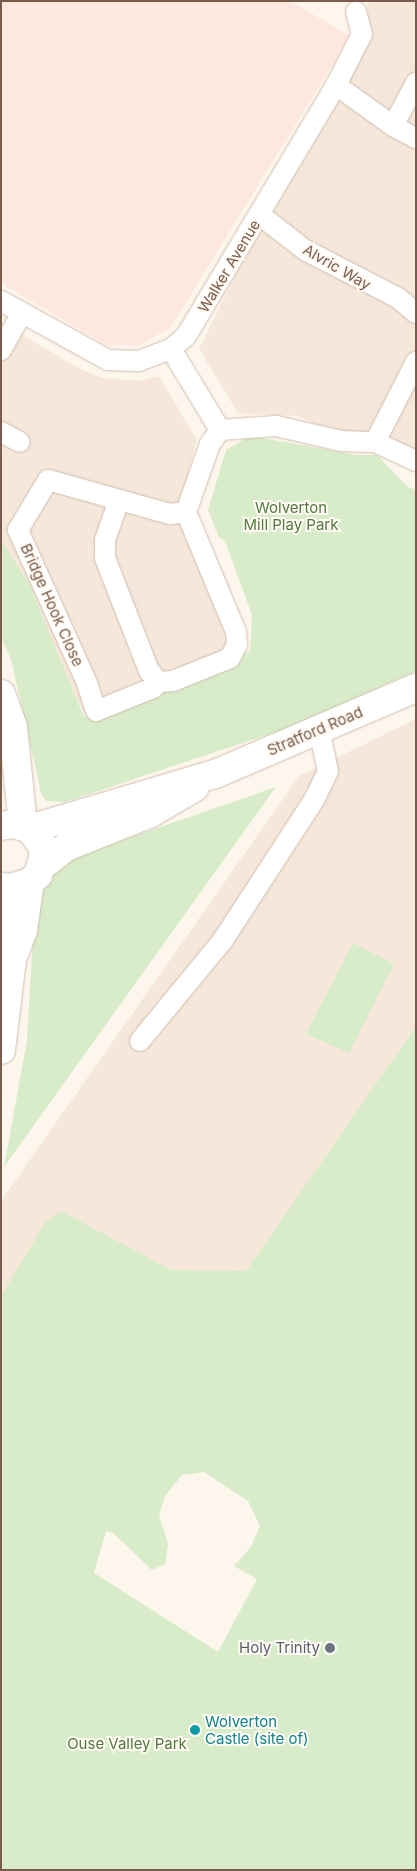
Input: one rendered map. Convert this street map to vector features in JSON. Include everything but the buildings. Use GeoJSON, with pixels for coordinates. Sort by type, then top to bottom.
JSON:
{"type":"FeatureCollection","features":[{"type":"Feature","properties":{"kind":"street","name":"Walker Avenue"},"geometry":{"type":"LineString","coordinates":[[1,301],[108,360],[139,361],[172,349],[186,336],[336,85],[362,34],[356,12]]}},
{"type":"Feature","properties":{"kind":"street"},"geometry":{"type":"LineString","coordinates":[[393,126],[416,83]]}},
{"type":"Feature","properties":{"kind":"street"},"geometry":{"type":"LineString","coordinates":[[336,85],[393,126],[416,138]]}},
{"type":"Feature","properties":{"kind":"street","name":"Alvric Way"},"geometry":{"type":"LineString","coordinates":[[260,215],[305,250],[398,298],[416,313]]}},
{"type":"Feature","properties":{"kind":"street"},"geometry":{"type":"LineString","coordinates":[[1,350],[22,313]]}},
{"type":"Feature","properties":{"kind":"street"},"geometry":{"type":"LineString","coordinates":[[172,349],[220,430]]}},
{"type":"Feature","properties":{"kind":"street"},"geometry":{"type":"LineString","coordinates":[[375,442],[416,362]]}},
{"type":"Feature","properties":{"kind":"street"},"geometry":{"type":"LineString","coordinates":[[220,430],[276,426],[341,440],[375,442],[416,461]]}},
{"type":"Feature","properties":{"kind":"street"},"geometry":{"type":"LineString","coordinates":[[186,512],[210,444],[220,430]]}},
{"type":"Feature","properties":{"kind":"street"},"geometry":{"type":"LineString","coordinates":[[1,432],[20,442]]}},
{"type":"Feature","properties":{"kind":"street","name":"Bridge Hook Close"},"geometry":{"type":"LineString","coordinates":[[48,480],[119,500],[170,514],[186,512],[236,632],[237,644],[230,658],[173,682],[159,682],[153,688],[96,711],[86,683],[18,530],[48,480]]}},
{"type":"Feature","properties":{"kind":"street"},"geometry":{"type":"LineString","coordinates":[[119,500],[106,540],[105,558],[149,671],[159,682]]}},
{"type":"Feature","properties":{"kind":"street","name":"Stratford Road"},"geometry":{"type":"LineString","coordinates":[[18,827],[60,820],[215,774],[416,688]]}},
{"type":"Feature","properties":{"kind":"street"},"geometry":{"type":"LineString","coordinates":[[1,694],[13,727],[17,768],[18,827],[42,845],[23,930],[5,943]]}},
{"type":"Feature","properties":{"kind":"street"},"geometry":{"type":"LineString","coordinates":[[140,1042],[223,940],[314,800],[328,770],[319,730]]}},
{"type":"Feature","properties":{"kind":"street"},"geometry":{"type":"LineString","coordinates":[[17,768],[37,804],[44,812],[60,820]]}},
{"type":"Feature","properties":{"kind":"street","name":"Stratford Road"},"geometry":{"type":"LineString","coordinates":[[36,874],[66,847],[168,805],[215,774]]}},
{"type":"Feature","properties":{"kind":"street"},"geometry":{"type":"LineString","coordinates":[[1,1050],[5,943],[1,887],[11,888],[36,874]]}},
{"type":"Feature","properties":{"kind":"shaded area"},"geometry":{"type":"Polygon","coordinates":[[[1,1],[290,1],[350,36],[171,327],[139,346],[106,345],[1,283],[1,1]]]}},
{"type":"Feature","properties":{"kind":"shaded area"},"geometry":{"type":"Polygon","coordinates":[[[370,1],[416,1],[416,472],[298,416],[238,413],[199,349],[370,1]]]}},
{"type":"Feature","properties":{"kind":"shaded area"},"geometry":{"type":"Polygon","coordinates":[[[1,322],[82,370],[102,378],[140,381],[159,376],[197,440],[183,493],[244,656],[91,728],[1,541],[1,322]]]}},
{"type":"Feature","properties":{"kind":"shaded area"},"geometry":{"type":"Polygon","coordinates":[[[416,719],[416,1026],[134,1434],[1,1354],[1,1201],[299,776],[416,719]]]}},
{"type":"Feature","properties":{"kind":"green space","name":"Wolverton Mill Play Park"},"geometry":{"type":"Polygon","coordinates":[[[251,436],[357,455],[377,455],[408,487],[416,490],[416,671],[285,729],[65,802],[46,801],[41,793],[11,659],[1,638],[1,540],[30,586],[84,717],[250,651],[252,615],[225,541],[219,537],[208,510],[226,450],[251,436]]]}},
{"type":"Feature","properties":{"kind":"green space"},"geometry":{"type":"Polygon","coordinates":[[[276,787],[4,1167],[27,1040],[35,900],[59,862],[276,787]]]}},
{"type":"Feature","properties":{"kind":"green space"},"geometry":{"type":"Polygon","coordinates":[[[353,943],[394,964],[349,1053],[306,1034],[353,943]]]}},
{"type":"Feature","properties":{"kind":"green space","name":"Ouse Valley Park"},"geometry":{"type":"Polygon","coordinates":[[[416,1026],[416,1870],[1,1870],[1,1296],[45,1223],[61,1211],[171,1270],[246,1271],[416,1026]],[[204,1472],[182,1475],[165,1496],[159,1515],[168,1544],[165,1564],[152,1570],[112,1532],[106,1531],[94,1573],[218,1652],[257,1579],[234,1566],[251,1547],[260,1526],[248,1501],[204,1472]]]}},
{"type":"Feature","properties":{"kind":"place","name":"Holy Trinity"},"geometry":{"type":"Point","coordinates":[330,1648]}},
{"type":"Feature","properties":{"kind":"place","name":"Wolverton Castle (site of)"},"geometry":{"type":"Point","coordinates":[195,1730]}}]}
